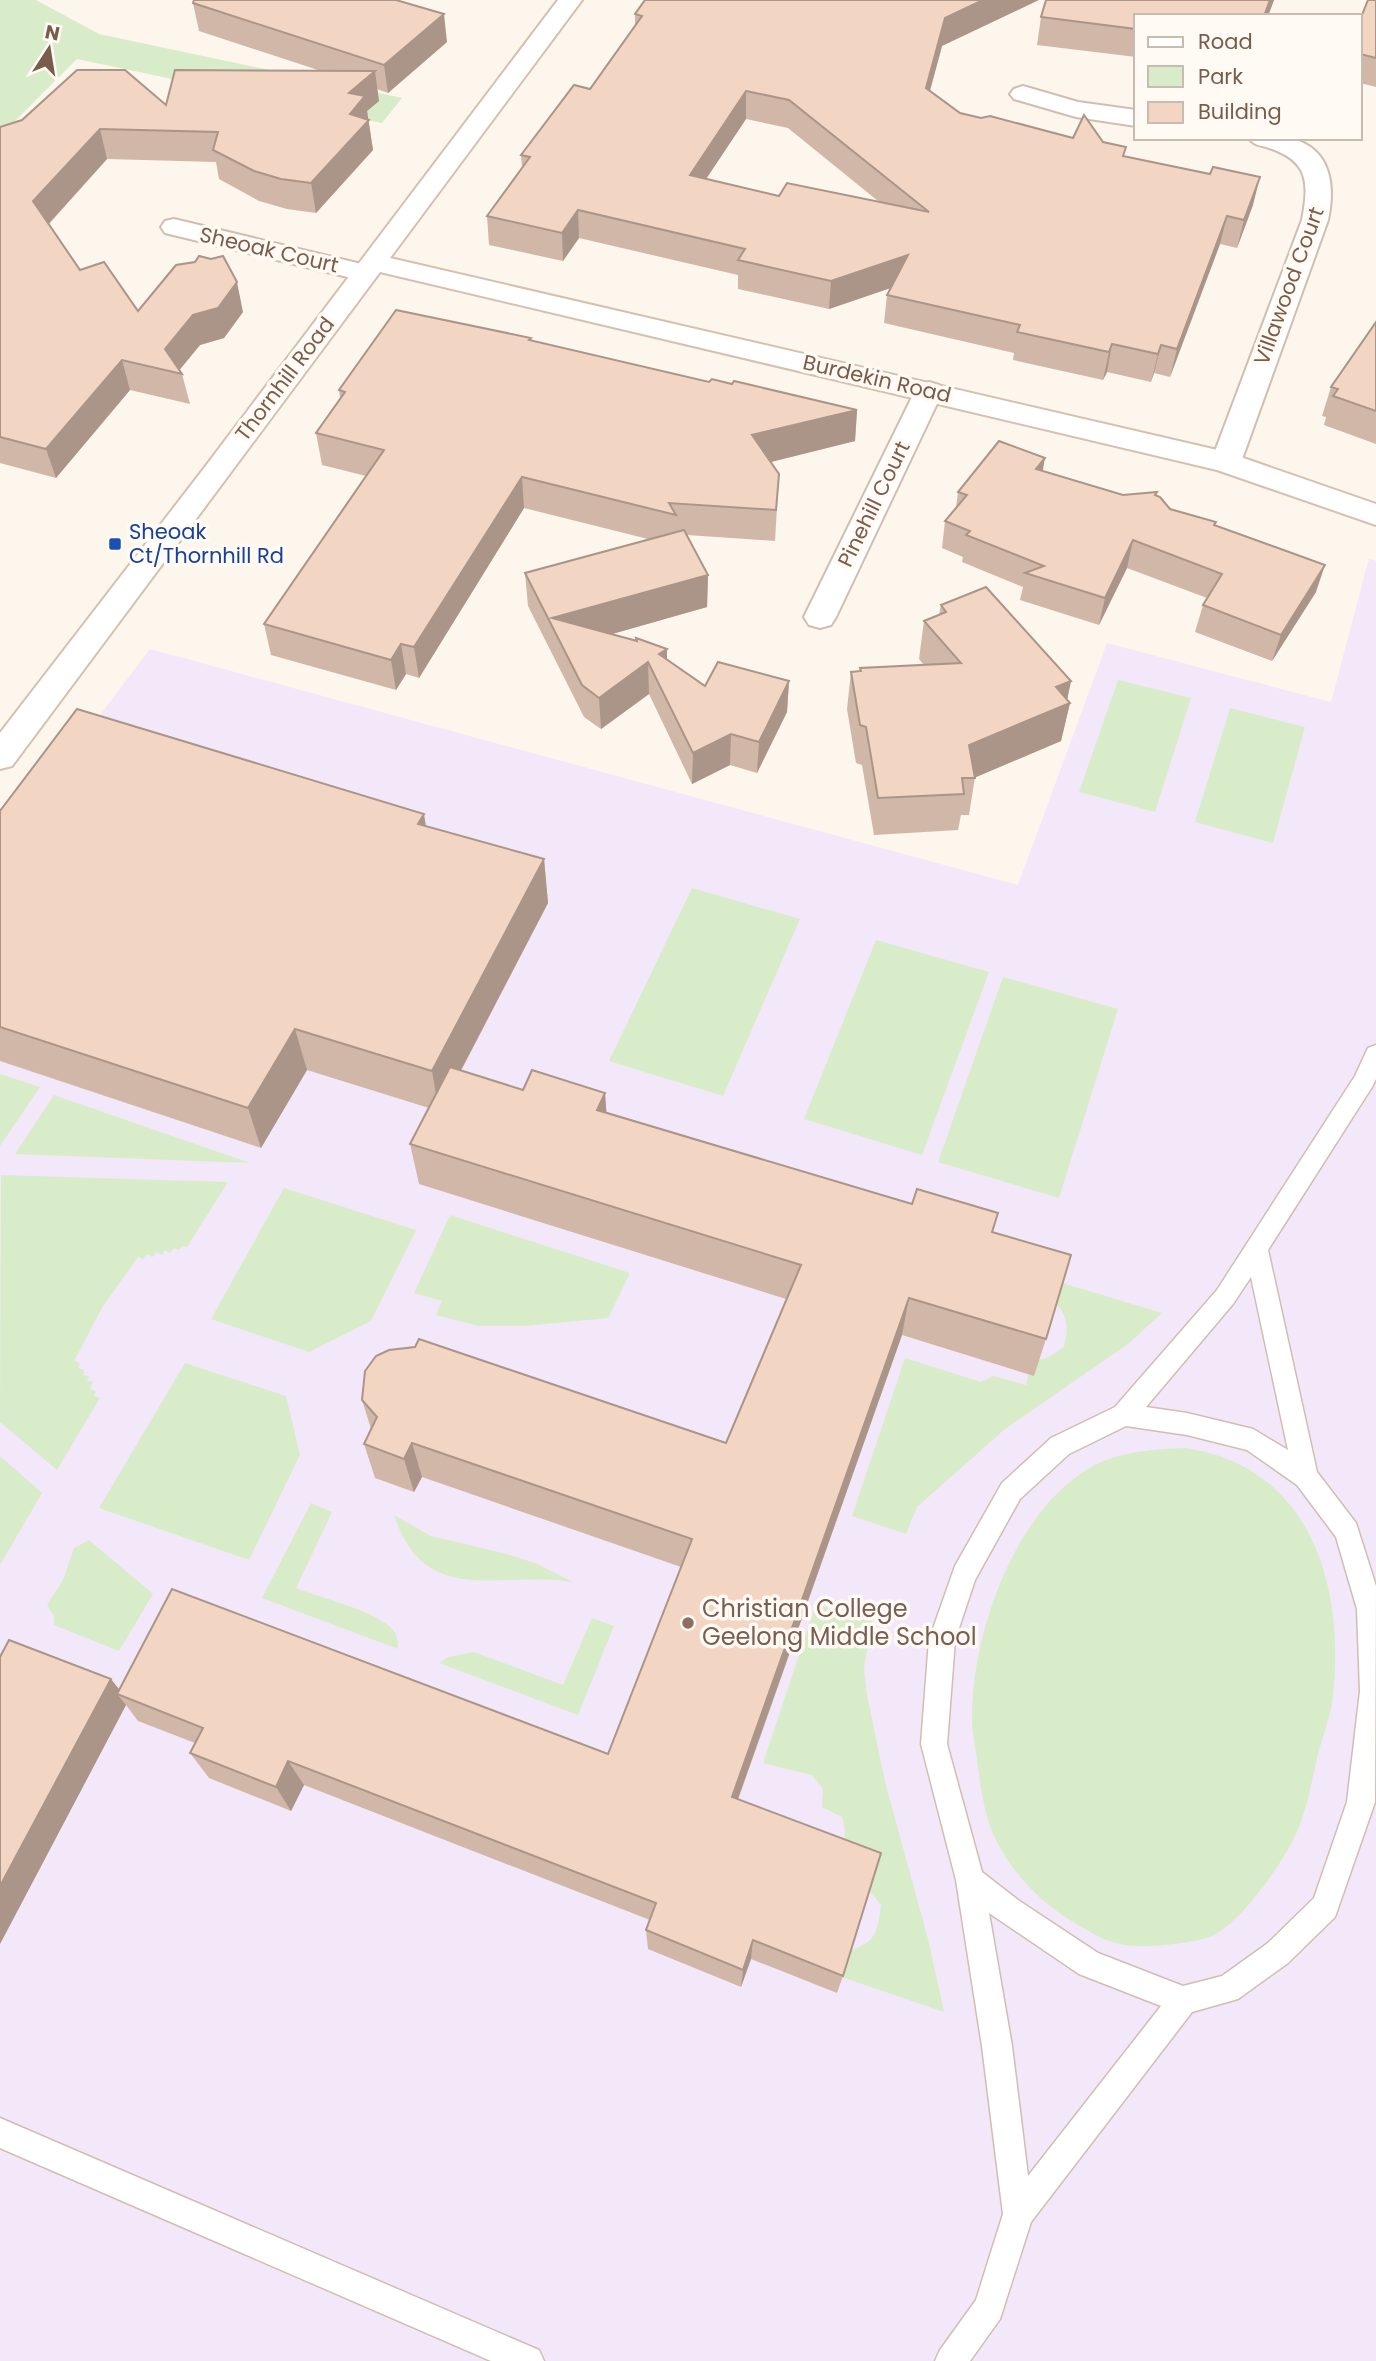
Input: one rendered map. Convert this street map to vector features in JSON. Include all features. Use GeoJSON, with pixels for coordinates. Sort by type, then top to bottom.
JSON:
{"type":"FeatureCollection","features":[{"type":"Feature","properties":{"kind":"street","name":"Thornhill Road"},"geometry":{"type":"LineString","coordinates":[[0,757],[87,646],[570,0]]}},
{"type":"Feature","properties":{"kind":"street"},"geometry":{"type":"LineString","coordinates":[[1023,94],[1076,109],[1134,118]]}},
{"type":"Feature","properties":{"kind":"street","name":"Villawood Court"},"geometry":{"type":"LineString","coordinates":[[1226,462],[1315,220],[1322,194],[1319,177],[1309,159],[1282,143],[1270,140]]}},
{"type":"Feature","properties":{"kind":"street","name":"Sheoak Court"},"geometry":{"type":"LineString","coordinates":[[174,227],[368,267]]}},
{"type":"Feature","properties":{"kind":"street","name":"Burdekin Road"},"geometry":{"type":"LineString","coordinates":[[368,267],[929,391],[1226,462],[1376,516]]}},
{"type":"Feature","properties":{"kind":"street","name":"Pinehill Court"},"geometry":{"type":"LineString","coordinates":[[820,617],[929,391]]}},
{"type":"Feature","properties":{"kind":"lane"},"geometry":{"type":"LineString","coordinates":[[1018,2214],[997,2046],[970,1880],[934,1744],[942,1640],[964,1575],[1011,1492],[1060,1446],[1124,1415],[1225,1297],[1364,1081],[1376,1054]]}},
{"type":"Feature","properties":{"kind":"lane"},"geometry":{"type":"LineString","coordinates":[[1256,1249],[1306,1477]]}},
{"type":"Feature","properties":{"kind":"lane"},"geometry":{"type":"LineString","coordinates":[[970,1880],[1008,1910],[1089,1964],[1183,2000],[1228,1989],[1278,1954],[1325,1907],[1361,1802],[1373,1691],[1370,1609],[1347,1531],[1306,1477],[1253,1440],[1187,1424],[1124,1415]]}},
{"type":"Feature","properties":{"kind":"lane"},"geometry":{"type":"LineString","coordinates":[[951,2361],[989,2308],[1018,2214],[1183,2000]]}},
{"type":"Feature","properties":{"kind":"lane"},"geometry":{"type":"LineString","coordinates":[[0,2133],[528,2361]]}},
{"type":"Feature","properties":{"kind":"shaded area","name":"Christian College Geelong Middle School"},"geometry":{"type":"Polygon","coordinates":[[[1369,558],[1376,561],[1376,2361],[0,2361],[0,847],[150,649],[1018,885],[1107,643],[1331,702],[1369,558]]]}},
{"type":"Feature","properties":{"kind":"green space"},"geometry":{"type":"Polygon","coordinates":[[[0,0],[36,0],[99,34],[402,98],[382,123],[77,59],[0,136],[0,0]]]}},
{"type":"Feature","properties":{"kind":"green space"},"geometry":{"type":"Polygon","coordinates":[[[1118,680],[1191,698],[1155,812],[1079,792],[1118,680]]]}},
{"type":"Feature","properties":{"kind":"green space"},"geometry":{"type":"Polygon","coordinates":[[[1230,708],[1305,727],[1273,843],[1195,822],[1230,708]]]}},
{"type":"Feature","properties":{"kind":"green space"},"geometry":{"type":"Polygon","coordinates":[[[692,888],[800,919],[723,1096],[609,1061],[692,888]]]}},
{"type":"Feature","properties":{"kind":"green space"},"geometry":{"type":"Polygon","coordinates":[[[876,940],[989,972],[922,1155],[804,1119],[876,940]]]}},
{"type":"Feature","properties":{"kind":"green space"},"geometry":{"type":"Polygon","coordinates":[[[1003,977],[1118,1009],[1059,1198],[938,1162],[1003,977]]]}},
{"type":"Feature","properties":{"kind":"green space"},"geometry":{"type":"Polygon","coordinates":[[[0,1074],[40,1087],[0,1146],[0,1074]]]}},
{"type":"Feature","properties":{"kind":"green space"},"geometry":{"type":"Polygon","coordinates":[[[54,1095],[250,1163],[15,1154],[54,1095]]]}},
{"type":"Feature","properties":{"kind":"green space"},"geometry":{"type":"Polygon","coordinates":[[[1,1175],[228,1182],[187,1247],[182,1246],[179,1250],[174,1248],[170,1253],[165,1250],[162,1255],[156,1252],[153,1257],[147,1254],[143,1259],[138,1257],[103,1306],[74,1361],[80,1363],[78,1368],[84,1370],[83,1375],[89,1376],[87,1381],[93,1382],[90,1389],[96,1391],[94,1396],[100,1398],[57,1470],[0,1422],[1,1175]]]}},
{"type":"Feature","properties":{"kind":"green space"},"geometry":{"type":"Polygon","coordinates":[[[284,1188],[416,1230],[371,1321],[309,1352],[211,1319],[284,1188]]]}},
{"type":"Feature","properties":{"kind":"green space"},"geometry":{"type":"Polygon","coordinates":[[[450,1215],[630,1273],[608,1318],[524,1326],[478,1326],[436,1315],[442,1301],[414,1293],[450,1215]]]}},
{"type":"Feature","properties":{"kind":"green space"},"geometry":{"type":"Polygon","coordinates":[[[1059,1282],[1162,1313],[1128,1344],[1005,1429],[917,1507],[906,1534],[852,1516],[905,1358],[981,1382],[993,1376],[1026,1385],[1031,1362],[1047,1358],[1064,1347],[1066,1322],[1062,1311],[1053,1300],[1059,1282]]]}},
{"type":"Feature","properties":{"kind":"green space"},"geometry":{"type":"Polygon","coordinates":[[[185,1363],[286,1396],[300,1455],[249,1560],[99,1508],[185,1363]]]}},
{"type":"Feature","properties":{"kind":"green space"},"geometry":{"type":"Polygon","coordinates":[[[1185,1448],[1228,1459],[1263,1479],[1290,1505],[1310,1537],[1324,1573],[1333,1612],[1333,1695],[1300,1826],[1261,1890],[1237,1917],[1214,1935],[1170,1944],[1125,1945],[1096,1935],[1058,1912],[1032,1890],[1001,1850],[990,1826],[980,1784],[972,1726],[975,1679],[990,1610],[1020,1542],[1041,1512],[1064,1487],[1102,1462],[1137,1452],[1185,1448]]]}},
{"type":"Feature","properties":{"kind":"green space"},"geometry":{"type":"Polygon","coordinates":[[[0,1456],[42,1493],[0,1565],[0,1456]]]}},
{"type":"Feature","properties":{"kind":"green space"},"geometry":{"type":"Polygon","coordinates":[[[311,1503],[332,1512],[296,1588],[379,1619],[393,1630],[398,1649],[262,1598],[311,1503]]]}},
{"type":"Feature","properties":{"kind":"green space"},"geometry":{"type":"Polygon","coordinates":[[[394,1515],[431,1536],[535,1563],[573,1582],[468,1580],[445,1575],[425,1564],[408,1545],[394,1515]]]}},
{"type":"Feature","properties":{"kind":"green space"},"geometry":{"type":"Polygon","coordinates":[[[89,1540],[153,1594],[119,1651],[54,1625],[54,1616],[47,1605],[63,1580],[74,1548],[89,1540]]]}},
{"type":"Feature","properties":{"kind":"green space"},"geometry":{"type":"Polygon","coordinates":[[[816,1604],[872,1621],[864,1668],[867,1695],[885,1782],[928,1939],[944,2012],[836,1975],[842,1954],[872,1938],[878,1926],[881,1905],[859,1877],[846,1852],[842,1817],[822,1807],[823,1789],[812,1775],[763,1763],[816,1604]]]}},
{"type":"Feature","properties":{"kind":"green space"},"geometry":{"type":"Polygon","coordinates":[[[592,1618],[614,1626],[578,1715],[439,1663],[448,1657],[474,1652],[563,1685],[592,1618]]]}},
{"type":"Feature","properties":{"kind":"building"},"geometry":{"type":"Polygon","coordinates":[[[194,0],[396,0],[444,14],[384,65],[193,3],[194,0]]]}},
{"type":"Feature","properties":{"kind":"building"},"geometry":{"type":"Polygon","coordinates":[[[645,0],[983,0],[945,18],[926,88],[960,113],[981,118],[990,116],[1073,138],[1084,115],[1103,142],[1126,147],[1123,156],[1210,174],[1213,167],[1260,177],[1244,220],[1227,216],[1177,349],[1161,345],[1158,354],[1112,344],[1109,352],[1017,332],[1020,325],[887,295],[908,255],[831,281],[738,260],[745,249],[578,210],[562,233],[487,216],[530,157],[521,155],[574,85],[590,89],[642,16],[635,14],[645,0]],[[746,91],[690,175],[779,196],[787,183],[929,212],[789,100],[746,91]]]}},
{"type":"Feature","properties":{"kind":"building"},"geometry":{"type":"Polygon","coordinates":[[[1046,0],[1270,0],[1265,14],[1134,14],[1134,29],[1041,17],[1046,0]]]}},
{"type":"Feature","properties":{"kind":"building"},"geometry":{"type":"Polygon","coordinates":[[[1368,0],[1376,0],[1376,58],[1362,54],[1362,15],[1368,0]]]}},
{"type":"Feature","properties":{"kind":"building"},"geometry":{"type":"Polygon","coordinates":[[[77,70],[125,70],[166,105],[175,70],[375,71],[349,93],[365,96],[350,114],[369,120],[311,183],[281,179],[254,171],[213,150],[218,132],[100,129],[33,201],[80,270],[104,262],[138,311],[176,265],[195,262],[199,256],[211,259],[223,256],[237,282],[218,308],[193,315],[165,349],[182,374],[122,360],[46,449],[0,437],[0,127],[22,120],[77,70]]]}},
{"type":"Feature","properties":{"kind":"building"},"geometry":{"type":"Polygon","coordinates":[[[396,310],[531,338],[529,340],[709,382],[712,379],[732,384],[734,381],[857,410],[752,435],[779,474],[776,510],[669,503],[676,515],[522,477],[414,647],[401,644],[391,660],[264,624],[384,450],[316,433],[345,392],[339,390],[396,310]]]}},
{"type":"Feature","properties":{"kind":"building"},"geometry":{"type":"Polygon","coordinates":[[[1376,322],[1376,411],[1333,396],[1338,389],[1331,387],[1376,322]]]}},
{"type":"Feature","properties":{"kind":"building"},"geometry":{"type":"Polygon","coordinates":[[[999,441],[1045,458],[1036,469],[1123,495],[1157,492],[1155,495],[1170,509],[1216,522],[1214,525],[1325,565],[1281,635],[1203,605],[1222,574],[1133,540],[1105,598],[1025,573],[1044,566],[966,535],[970,531],[945,521],[967,495],[958,492],[999,441]]]}},
{"type":"Feature","properties":{"kind":"building"},"geometry":{"type":"Polygon","coordinates":[[[684,530],[708,575],[552,618],[637,641],[636,638],[667,649],[659,654],[705,686],[718,662],[789,681],[759,742],[731,734],[693,753],[648,662],[599,698],[582,685],[525,573],[684,530]]]}},
{"type":"Feature","properties":{"kind":"building"},"geometry":{"type":"Polygon","coordinates":[[[986,587],[1071,681],[1056,687],[1070,703],[969,745],[975,778],[962,778],[964,794],[878,798],[866,727],[860,725],[851,672],[861,671],[860,668],[961,663],[924,621],[946,612],[941,605],[986,587]]]}},
{"type":"Feature","properties":{"kind":"building"},"geometry":{"type":"Polygon","coordinates":[[[77,709],[424,814],[418,824],[544,859],[432,1071],[295,1029],[248,1108],[0,1027],[0,811],[77,709]]]}},
{"type":"Feature","properties":{"kind":"building"},"geometry":{"type":"Polygon","coordinates":[[[450,1067],[523,1090],[532,1070],[605,1093],[597,1110],[912,1204],[917,1189],[998,1213],[992,1232],[1071,1255],[1046,1339],[909,1298],[732,1797],[881,1853],[843,1976],[753,1940],[743,1970],[646,1930],[656,1903],[288,1761],[276,1787],[190,1753],[203,1728],[117,1694],[172,1589],[608,1754],[692,1539],[412,1443],[404,1459],[364,1444],[377,1417],[362,1400],[365,1371],[376,1356],[389,1350],[415,1347],[419,1339],[726,1443],[801,1265],[410,1144],[450,1067]]]}},
{"type":"Feature","properties":{"kind":"building"},"geometry":{"type":"Polygon","coordinates":[[[9,1640],[111,1679],[0,1886],[0,1657],[9,1640]]]}},
{"type":"Feature","properties":{"kind":"place","name":"Sheoak Ct/Thornhill Rd"},"geometry":{"type":"Point","coordinates":[115,544]}},
{"type":"Feature","properties":{"kind":"place","name":"Christian College Geelong Middle School"},"geometry":{"type":"Point","coordinates":[688,1623]}}]}
